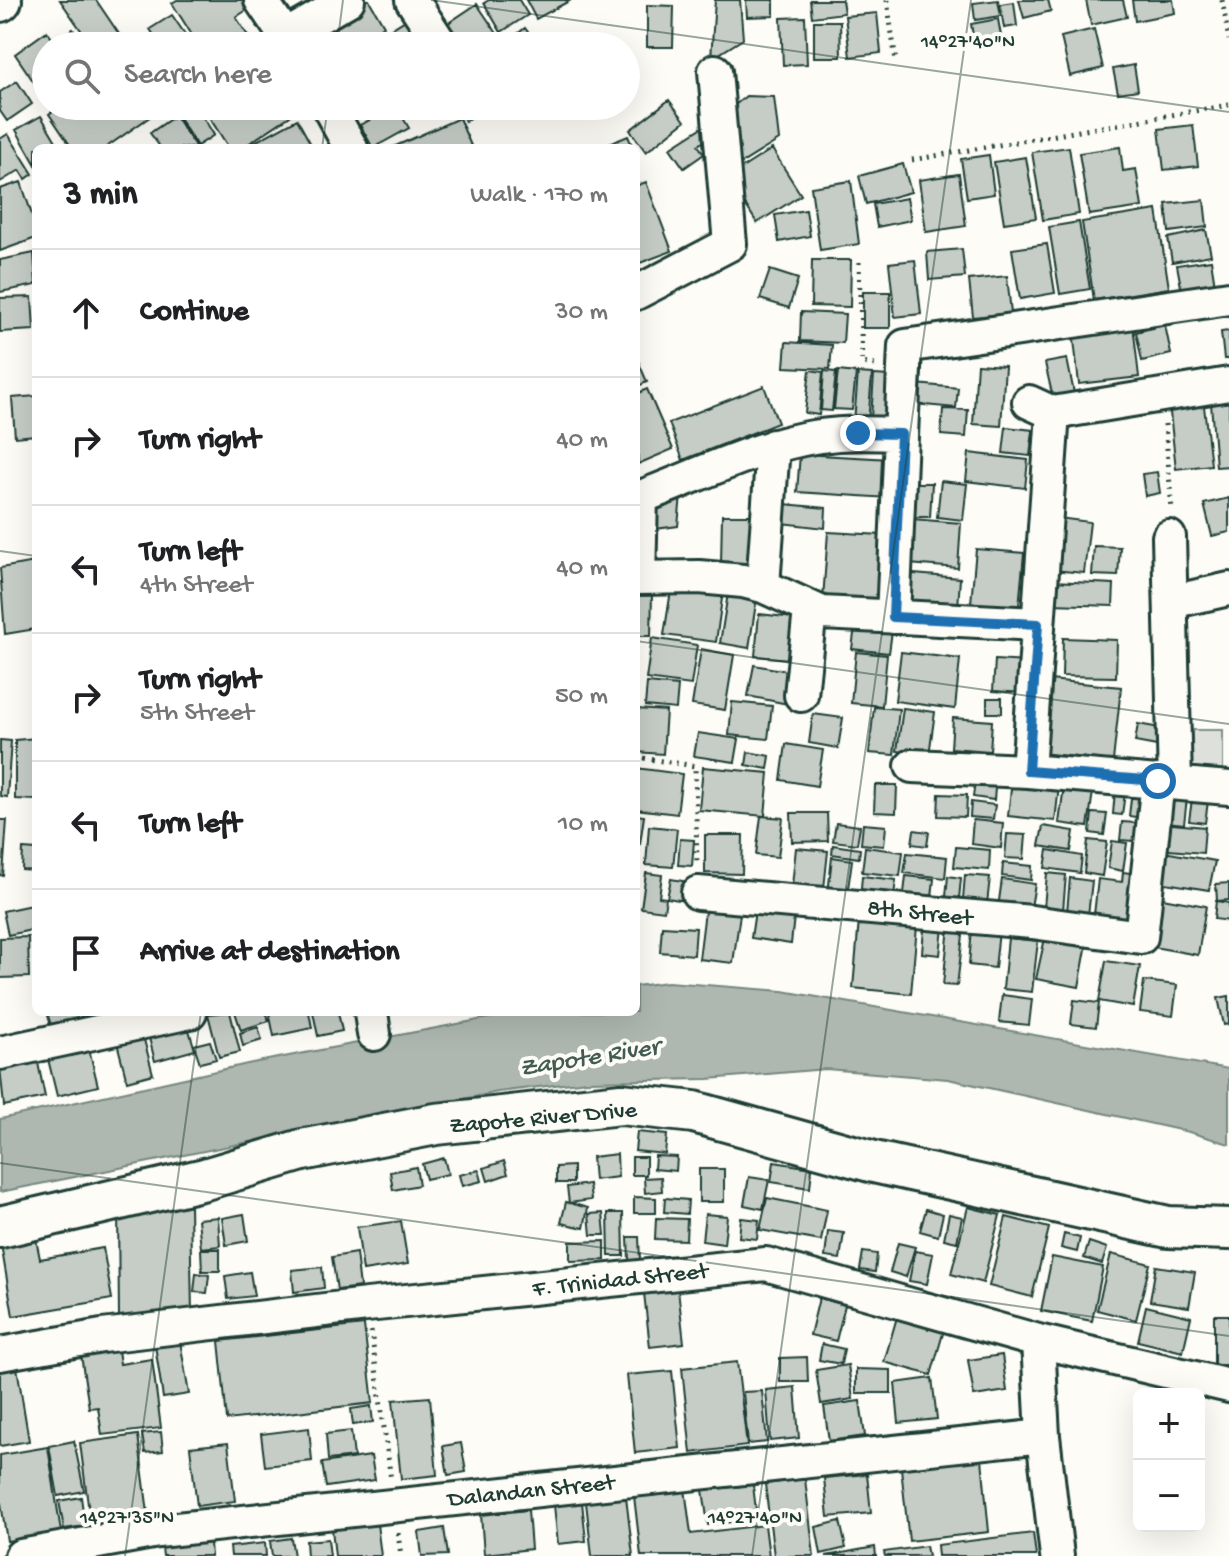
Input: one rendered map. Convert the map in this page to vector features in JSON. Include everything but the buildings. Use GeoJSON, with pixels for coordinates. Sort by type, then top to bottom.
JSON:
{"type":"FeatureCollection","features":[{"type":"Feature","properties":{"kind":"main road","name":"Zapote River Drive"},"geometry":{"type":"LineString","coordinates":[[0,1227],[205,1179],[317,1147],[466,1120],[621,1104],[694,1112],[874,1162],[1168,1227],[1229,1229]]}},
{"type":"Feature","properties":{"kind":"street"},"geometry":{"type":"LineString","coordinates":[[261,0],[283,32]]}},
{"type":"Feature","properties":{"kind":"street"},"geometry":{"type":"LineString","coordinates":[[302,32],[348,0]]}},
{"type":"Feature","properties":{"kind":"street"},"geometry":{"type":"LineString","coordinates":[[412,0],[433,32]]}},
{"type":"Feature","properties":{"kind":"street"},"geometry":{"type":"LineString","coordinates":[[640,291],[730,244],[715,71]]}},
{"type":"Feature","properties":{"kind":"street"},"geometry":{"type":"LineString","coordinates":[[336,120],[349,144]]}},
{"type":"Feature","properties":{"kind":"street"},"geometry":{"type":"LineString","coordinates":[[893,617],[904,356],[1229,298]]}},
{"type":"Feature","properties":{"kind":"street"},"geometry":{"type":"LineString","coordinates":[[1028,771],[1038,624],[1041,408],[1229,384]]}},
{"type":"Feature","properties":{"kind":"street"},"geometry":{"type":"LineString","coordinates":[[640,524],[641,497],[773,446],[832,435],[901,434]]}},
{"type":"Feature","properties":{"kind":"street"},"geometry":{"type":"LineString","coordinates":[[763,586],[773,446]]}},
{"type":"Feature","properties":{"kind":"street"},"geometry":{"type":"LineString","coordinates":[[1167,782],[1171,602],[1169,537]]}},
{"type":"Feature","properties":{"kind":"street"},"geometry":{"type":"LineString","coordinates":[[640,578],[699,577],[763,586],[810,610],[837,615],[1038,624]]}},
{"type":"Feature","properties":{"kind":"street"},"geometry":{"type":"LineString","coordinates":[[1171,602],[1229,589]]}},
{"type":"Feature","properties":{"kind":"street"},"geometry":{"type":"LineString","coordinates":[[801,695],[810,610]]}},
{"type":"Feature","properties":{"kind":"street"},"geometry":{"type":"LineString","coordinates":[[912,766],[1028,771],[1229,788]]}},
{"type":"Feature","properties":{"kind":"street","name":"8th Street"},"geometry":{"type":"LineString","coordinates":[[698,893],[1032,922],[1141,937],[1167,782]]}},
{"type":"Feature","properties":{"kind":"street"},"geometry":{"type":"LineString","coordinates":[[0,1053],[171,1016]]}},
{"type":"Feature","properties":{"kind":"street","name":"F. Trinidad Street"},"geometry":{"type":"LineString","coordinates":[[0,1354],[102,1336],[766,1264],[1038,1341],[1229,1386]]}},
{"type":"Feature","properties":{"kind":"street"},"geometry":{"type":"LineString","coordinates":[[1038,1341],[1043,1436],[1057,1556]]}},
{"type":"Feature","properties":{"kind":"street","name":"Dalandan Street"},"geometry":{"type":"LineString","coordinates":[[21,1556],[158,1531],[394,1503],[1043,1436]]}},
{"type":"Feature","properties":{"kind":"path"},"geometry":{"type":"LineString","coordinates":[[887,0],[896,61]]}},
{"type":"Feature","properties":{"kind":"path"},"geometry":{"type":"LineString","coordinates":[[1222,0],[1229,40]]}},
{"type":"Feature","properties":{"kind":"path"},"geometry":{"type":"LineString","coordinates":[[912,160],[1229,105]]}},
{"type":"Feature","properties":{"kind":"path"},"geometry":{"type":"LineString","coordinates":[[859,262],[862,363],[904,356]]}},
{"type":"Feature","properties":{"kind":"path"},"geometry":{"type":"LineString","coordinates":[[1161,395],[1171,470],[1169,537]]}},
{"type":"Feature","properties":{"kind":"path"},"geometry":{"type":"LineString","coordinates":[[640,758],[695,766],[698,893]]}},
{"type":"Feature","properties":{"kind":"path"},"geometry":{"type":"LineString","coordinates":[[367,1305],[401,1556]]}},
{"type":"Feature","properties":{"kind":"shaded area"},"geometry":{"type":"Polygon","coordinates":[[[1182,730],[1223,730],[1223,775],[1182,775],[1182,730]]]}},
{"type":"Feature","properties":{"kind":"water","name":"Zapote River"},"geometry":{"type":"Polygon","coordinates":[[[668,982],[783,991],[1229,1069],[1229,1144],[1189,1132],[948,1079],[826,1069],[708,1079],[587,1081],[498,1092],[0,1192],[0,1119],[252,1063],[499,1016],[640,1016],[640,986],[668,982]]]}},
{"type":"Feature","properties":{"kind":"route"},"geometry":{"type":"LineString","coordinates":[[858,433],[901,434],[893,617],[1038,624],[1028,771],[1158,781]]}}]}
